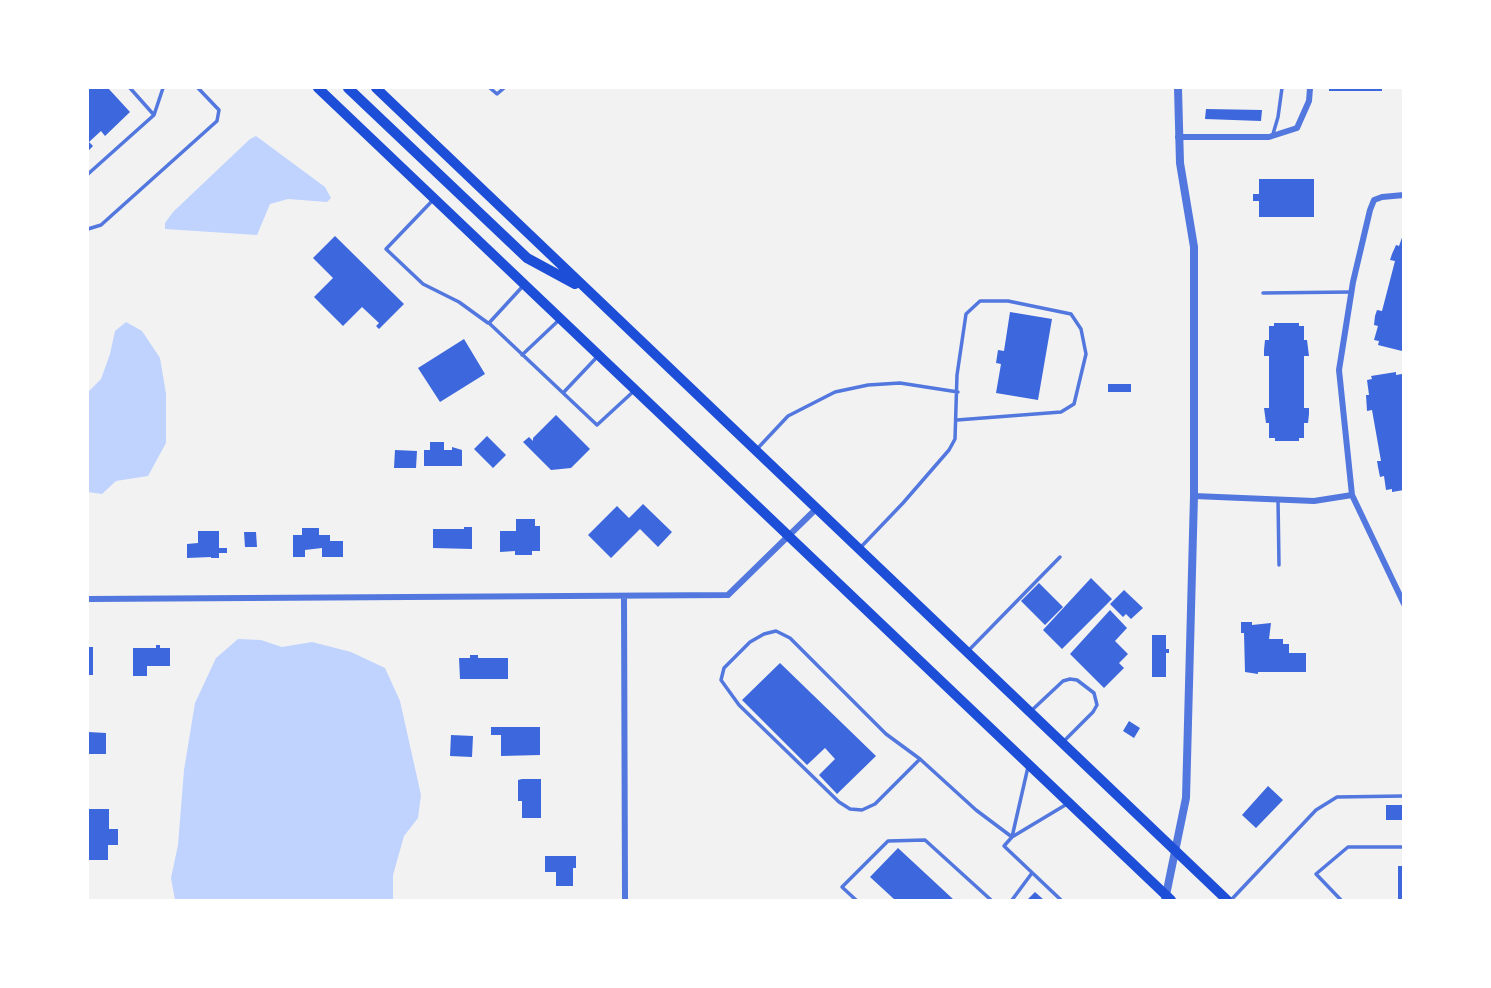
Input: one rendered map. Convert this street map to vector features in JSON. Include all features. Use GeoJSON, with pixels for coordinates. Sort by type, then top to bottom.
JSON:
{"type":"FeatureCollection","features":[{"type":"Feature","properties":{"kind":"main road"},"geometry":{"type":"LineString","coordinates":[[318,88],[1167,899]]}},
{"type":"Feature","properties":{"kind":"main road"},"geometry":{"type":"LineString","coordinates":[[348,88],[527,258],[588,291]]}},
{"type":"Feature","properties":{"kind":"main road"},"geometry":{"type":"LineString","coordinates":[[376,88],[1229,901]]}},
{"type":"Feature","properties":{"kind":"street"},"geometry":{"type":"LineString","coordinates":[[1167,899],[1184,810],[1187,773],[1194,496],[1194,247],[1178,137],[1178,88]]}},
{"type":"Feature","properties":{"kind":"street"},"geometry":{"type":"LineString","coordinates":[[1178,137],[1272,136],[1297,128],[1309,101],[1310,88]]}},
{"type":"Feature","properties":{"kind":"street"},"geometry":{"type":"LineString","coordinates":[[1404,195],[1382,197],[1374,201],[1370,210],[1339,370],[1352,495],[1404,604]]}},
{"type":"Feature","properties":{"kind":"street"},"geometry":{"type":"LineString","coordinates":[[1194,496],[1314,501],[1352,495]]}},
{"type":"Feature","properties":{"kind":"street"},"geometry":{"type":"LineString","coordinates":[[88,599],[728,595],[817,508]]}},
{"type":"Feature","properties":{"kind":"street"},"geometry":{"type":"LineString","coordinates":[[624,597],[625,901]]}},
{"type":"Feature","properties":{"kind":"lane"},"geometry":{"type":"LineString","coordinates":[[130,88],[154,115]]}},
{"type":"Feature","properties":{"kind":"lane"},"geometry":{"type":"LineString","coordinates":[[88,174],[154,115],[163,88]]}},
{"type":"Feature","properties":{"kind":"lane"},"geometry":{"type":"LineString","coordinates":[[88,229],[101,225],[217,121],[219,110],[198,88]]}},
{"type":"Feature","properties":{"kind":"lane"},"geometry":{"type":"LineString","coordinates":[[490,88],[497,94],[504,88]]}},
{"type":"Feature","properties":{"kind":"lane"},"geometry":{"type":"LineString","coordinates":[[1272,136],[1282,88]]}},
{"type":"Feature","properties":{"kind":"lane"},"geometry":{"type":"LineString","coordinates":[[435,198],[386,249],[423,284],[459,302],[489,323],[597,425],[635,390]]}},
{"type":"Feature","properties":{"kind":"lane"},"geometry":{"type":"LineString","coordinates":[[489,323],[524,284]]}},
{"type":"Feature","properties":{"kind":"lane"},"geometry":{"type":"LineString","coordinates":[[1263,293],[1352,292]]}},
{"type":"Feature","properties":{"kind":"lane"},"geometry":{"type":"LineString","coordinates":[[859,549],[903,503],[949,450],[955,439],[957,374],[967,314],[980,301],[1008,302],[1071,314],[1081,329],[1087,354],[1074,404],[1061,412],[957,420]]}},
{"type":"Feature","properties":{"kind":"lane"},"geometry":{"type":"LineString","coordinates":[[522,355],[561,318]]}},
{"type":"Feature","properties":{"kind":"lane"},"geometry":{"type":"LineString","coordinates":[[563,393],[599,354]]}},
{"type":"Feature","properties":{"kind":"lane"},"geometry":{"type":"LineString","coordinates":[[756,450],[788,416],[835,392],[868,385],[900,383],[957,392]]}},
{"type":"Feature","properties":{"kind":"lane"},"geometry":{"type":"LineString","coordinates":[[1278,499],[1279,565]]}},
{"type":"Feature","properties":{"kind":"lane"},"geometry":{"type":"LineString","coordinates":[[967,653],[1060,557]]}},
{"type":"Feature","properties":{"kind":"lane"},"geometry":{"type":"LineString","coordinates":[[920,760],[876,804],[862,810],[850,809],[839,802],[739,705],[721,680],[724,668],[750,642],[764,634],[776,631],[790,638],[886,734],[920,760],[985,817],[1012,837]]}},
{"type":"Feature","properties":{"kind":"lane"},"geometry":{"type":"LineString","coordinates":[[1029,712],[1063,681],[1077,680],[1094,693],[1097,705],[1093,712],[1062,743]]}},
{"type":"Feature","properties":{"kind":"lane"},"geometry":{"type":"LineString","coordinates":[[1012,837],[1029,765]]}},
{"type":"Feature","properties":{"kind":"lane"},"geometry":{"type":"LineString","coordinates":[[1229,901],[1315,810],[1337,797],[1404,796]]}},
{"type":"Feature","properties":{"kind":"lane"},"geometry":{"type":"LineString","coordinates":[[1061,901],[1004,846],[1012,837],[1069,803]]}},
{"type":"Feature","properties":{"kind":"lane"},"geometry":{"type":"LineString","coordinates":[[856,901],[842,887],[888,841],[925,840],[991,901]]}},
{"type":"Feature","properties":{"kind":"lane"},"geometry":{"type":"LineString","coordinates":[[1341,901],[1315,874],[1348,847],[1404,847]]}},
{"type":"Feature","properties":{"kind":"lane"},"geometry":{"type":"LineString","coordinates":[[1012,901],[1032,873]]}},
{"type":"Feature","properties":{"kind":"water"},"geometry":{"type":"Polygon","coordinates":[[[256,136],[325,187],[331,198],[327,202],[288,199],[270,204],[257,235],[165,229],[165,223],[173,212],[256,136]]]}},
{"type":"Feature","properties":{"kind":"water"},"geometry":{"type":"Polygon","coordinates":[[[126,322],[142,331],[160,358],[166,394],[166,443],[148,476],[116,481],[102,494],[88,492],[88,392],[101,379],[115,331],[126,322]]]}},
{"type":"Feature","properties":{"kind":"water"},"geometry":{"type":"Polygon","coordinates":[[[238,639],[261,640],[282,647],[312,642],[351,652],[385,668],[400,701],[421,795],[418,818],[404,836],[393,875],[393,900],[175,900],[171,878],[178,845],[184,770],[195,703],[216,658],[238,639]]]}},
{"type":"Feature","properties":{"kind":"building"},"geometry":{"type":"Polygon","coordinates":[[[88,88],[108,88],[130,112],[105,136],[101,131],[89,142],[93,146],[88,151],[88,88]]]}},
{"type":"Feature","properties":{"kind":"building"},"geometry":{"type":"Polygon","coordinates":[[[1329,88],[1382,88],[1382,91],[1329,91],[1329,88]]]}},
{"type":"Feature","properties":{"kind":"building"},"geometry":{"type":"Polygon","coordinates":[[[1206,109],[1262,110],[1261,121],[1205,119],[1206,109]]]}},
{"type":"Feature","properties":{"kind":"building"},"geometry":{"type":"Polygon","coordinates":[[[1259,179],[1314,179],[1314,217],[1259,217],[1259,201],[1253,201],[1253,194],[1259,194],[1259,179]]]}},
{"type":"Feature","properties":{"kind":"building"},"geometry":{"type":"Polygon","coordinates":[[[1404,232],[1402,351],[1378,345],[1379,341],[1374,340],[1378,326],[1374,325],[1377,310],[1382,311],[1395,261],[1390,260],[1404,232]]]}},
{"type":"Feature","properties":{"kind":"building"},"geometry":{"type":"Polygon","coordinates":[[[335,236],[404,304],[379,329],[376,326],[379,323],[362,307],[343,326],[314,297],[333,278],[313,258],[335,236]]]}},
{"type":"Feature","properties":{"kind":"building"},"geometry":{"type":"Polygon","coordinates":[[[1010,312],[1052,319],[1038,400],[996,393],[1001,364],[996,363],[998,350],[1004,351],[1010,312]]]}},
{"type":"Feature","properties":{"kind":"building"},"geometry":{"type":"Polygon","coordinates":[[[1274,323],[1299,323],[1299,326],[1304,326],[1304,340],[1307,340],[1309,356],[1304,356],[1304,408],[1309,408],[1309,414],[1308,423],[1304,423],[1304,438],[1299,438],[1299,441],[1275,441],[1275,438],[1269,438],[1269,423],[1266,423],[1264,408],[1269,408],[1269,356],[1264,356],[1264,350],[1265,340],[1269,340],[1269,326],[1274,326],[1274,323]]]}},
{"type":"Feature","properties":{"kind":"building"},"geometry":{"type":"Polygon","coordinates":[[[464,339],[485,374],[440,402],[418,368],[464,339]]]}},
{"type":"Feature","properties":{"kind":"building"},"geometry":{"type":"Polygon","coordinates":[[[1396,372],[1396,375],[1402,374],[1404,386],[1404,490],[1392,492],[1392,489],[1386,490],[1384,476],[1380,477],[1377,461],[1381,461],[1372,410],[1367,411],[1366,395],[1369,395],[1367,380],[1372,379],[1371,376],[1396,372]]]}},
{"type":"Feature","properties":{"kind":"building"},"geometry":{"type":"Polygon","coordinates":[[[1108,384],[1131,384],[1131,392],[1108,392],[1108,384]]]}},
{"type":"Feature","properties":{"kind":"building"},"geometry":{"type":"Polygon","coordinates":[[[556,415],[590,449],[571,468],[551,470],[523,442],[529,437],[533,441],[556,415]]]}},
{"type":"Feature","properties":{"kind":"building"},"geometry":{"type":"Polygon","coordinates":[[[487,436],[506,455],[493,468],[474,449],[487,436]]]}},
{"type":"Feature","properties":{"kind":"building"},"geometry":{"type":"Polygon","coordinates":[[[430,442],[444,442],[444,450],[452,450],[452,447],[462,450],[462,466],[424,466],[424,450],[430,450],[430,442]]]}},
{"type":"Feature","properties":{"kind":"building"},"geometry":{"type":"Polygon","coordinates":[[[395,450],[417,451],[416,468],[394,468],[395,450]]]}},
{"type":"Feature","properties":{"kind":"building"},"geometry":{"type":"Polygon","coordinates":[[[643,504],[672,532],[658,547],[640,529],[611,558],[588,535],[617,506],[629,518],[643,504]]]}},
{"type":"Feature","properties":{"kind":"building"},"geometry":{"type":"Polygon","coordinates":[[[516,519],[535,519],[535,526],[540,526],[540,551],[532,551],[532,555],[515,555],[515,551],[500,552],[500,531],[516,531],[516,519]]]}},
{"type":"Feature","properties":{"kind":"building"},"geometry":{"type":"Polygon","coordinates":[[[472,527],[472,549],[433,548],[433,529],[472,527]]]}},
{"type":"Feature","properties":{"kind":"building"},"geometry":{"type":"Polygon","coordinates":[[[302,528],[319,528],[319,535],[330,535],[330,541],[343,541],[343,557],[322,557],[322,548],[305,550],[305,557],[293,557],[293,535],[302,535],[302,528]]]}},
{"type":"Feature","properties":{"kind":"building"},"geometry":{"type":"Polygon","coordinates":[[[198,531],[219,531],[219,548],[227,548],[227,553],[219,553],[219,558],[187,558],[187,544],[198,543],[198,531]]]}},
{"type":"Feature","properties":{"kind":"building"},"geometry":{"type":"Polygon","coordinates":[[[244,532],[256,532],[257,547],[245,547],[244,532]]]}},
{"type":"Feature","properties":{"kind":"building"},"geometry":{"type":"Polygon","coordinates":[[[1091,578],[1112,599],[1062,649],[1043,630],[1091,578]]]}},
{"type":"Feature","properties":{"kind":"building"},"geometry":{"type":"Polygon","coordinates":[[[1039,583],[1063,607],[1045,625],[1021,601],[1039,583]]]}},
{"type":"Feature","properties":{"kind":"building"},"geometry":{"type":"Polygon","coordinates":[[[1124,590],[1143,608],[1131,619],[1126,614],[1123,617],[1110,604],[1124,590]]]}},
{"type":"Feature","properties":{"kind":"building"},"geometry":{"type":"Polygon","coordinates":[[[1110,610],[1127,628],[1115,641],[1128,654],[1119,663],[1124,668],[1104,688],[1070,654],[1110,610]]]}},
{"type":"Feature","properties":{"kind":"building"},"geometry":{"type":"Polygon","coordinates":[[[1241,622],[1252,622],[1252,625],[1271,623],[1269,639],[1283,639],[1283,644],[1289,644],[1289,653],[1306,653],[1306,672],[1245,672],[1244,633],[1241,633],[1241,622]]]}},
{"type":"Feature","properties":{"kind":"building"},"geometry":{"type":"Polygon","coordinates":[[[1152,635],[1166,635],[1166,649],[1169,649],[1169,653],[1166,653],[1166,677],[1152,677],[1152,635]]]}},
{"type":"Feature","properties":{"kind":"building"},"geometry":{"type":"Polygon","coordinates":[[[156,645],[170,648],[170,666],[147,666],[147,676],[133,676],[133,648],[156,648],[156,645]]]}},
{"type":"Feature","properties":{"kind":"building"},"geometry":{"type":"Polygon","coordinates":[[[88,647],[93,647],[93,675],[88,675],[88,647]]]}},
{"type":"Feature","properties":{"kind":"building"},"geometry":{"type":"Polygon","coordinates":[[[470,655],[478,655],[478,658],[508,658],[508,679],[460,679],[459,658],[470,658],[470,655]]]}},
{"type":"Feature","properties":{"kind":"building"},"geometry":{"type":"Polygon","coordinates":[[[780,663],[876,756],[837,794],[819,775],[835,759],[825,748],[807,765],[742,700],[780,663]]]}},
{"type":"Feature","properties":{"kind":"building"},"geometry":{"type":"Polygon","coordinates":[[[1129,721],[1140,728],[1134,738],[1123,731],[1129,721]]]}},
{"type":"Feature","properties":{"kind":"building"},"geometry":{"type":"Polygon","coordinates":[[[491,727],[540,727],[540,755],[501,756],[501,735],[491,735],[491,727]]]}},
{"type":"Feature","properties":{"kind":"building"},"geometry":{"type":"Polygon","coordinates":[[[88,732],[106,733],[106,754],[88,754],[88,732]]]}},
{"type":"Feature","properties":{"kind":"building"},"geometry":{"type":"Polygon","coordinates":[[[451,735],[473,736],[472,757],[450,756],[451,735]]]}},
{"type":"Feature","properties":{"kind":"building"},"geometry":{"type":"Polygon","coordinates":[[[541,779],[541,818],[522,818],[522,801],[518,801],[518,780],[541,779]]]}},
{"type":"Feature","properties":{"kind":"building"},"geometry":{"type":"Polygon","coordinates":[[[1268,786],[1283,800],[1256,828],[1242,815],[1268,786]]]}},
{"type":"Feature","properties":{"kind":"building"},"geometry":{"type":"Polygon","coordinates":[[[1386,805],[1404,805],[1404,820],[1386,820],[1386,805]]]}},
{"type":"Feature","properties":{"kind":"building"},"geometry":{"type":"Polygon","coordinates":[[[88,809],[109,809],[109,829],[118,829],[118,845],[108,845],[108,860],[88,860],[88,809]]]}},
{"type":"Feature","properties":{"kind":"building"},"geometry":{"type":"Polygon","coordinates":[[[898,848],[954,900],[895,900],[870,877],[898,848]]]}},
{"type":"Feature","properties":{"kind":"building"},"geometry":{"type":"Polygon","coordinates":[[[545,856],[576,856],[573,886],[556,886],[556,872],[545,872],[545,856]]]}},
{"type":"Feature","properties":{"kind":"building"},"geometry":{"type":"Polygon","coordinates":[[[1398,866],[1404,866],[1404,900],[1398,900],[1398,866]]]}},
{"type":"Feature","properties":{"kind":"building"},"geometry":{"type":"Polygon","coordinates":[[[1035,892],[1044,900],[1027,900],[1035,892]]]}}]}
